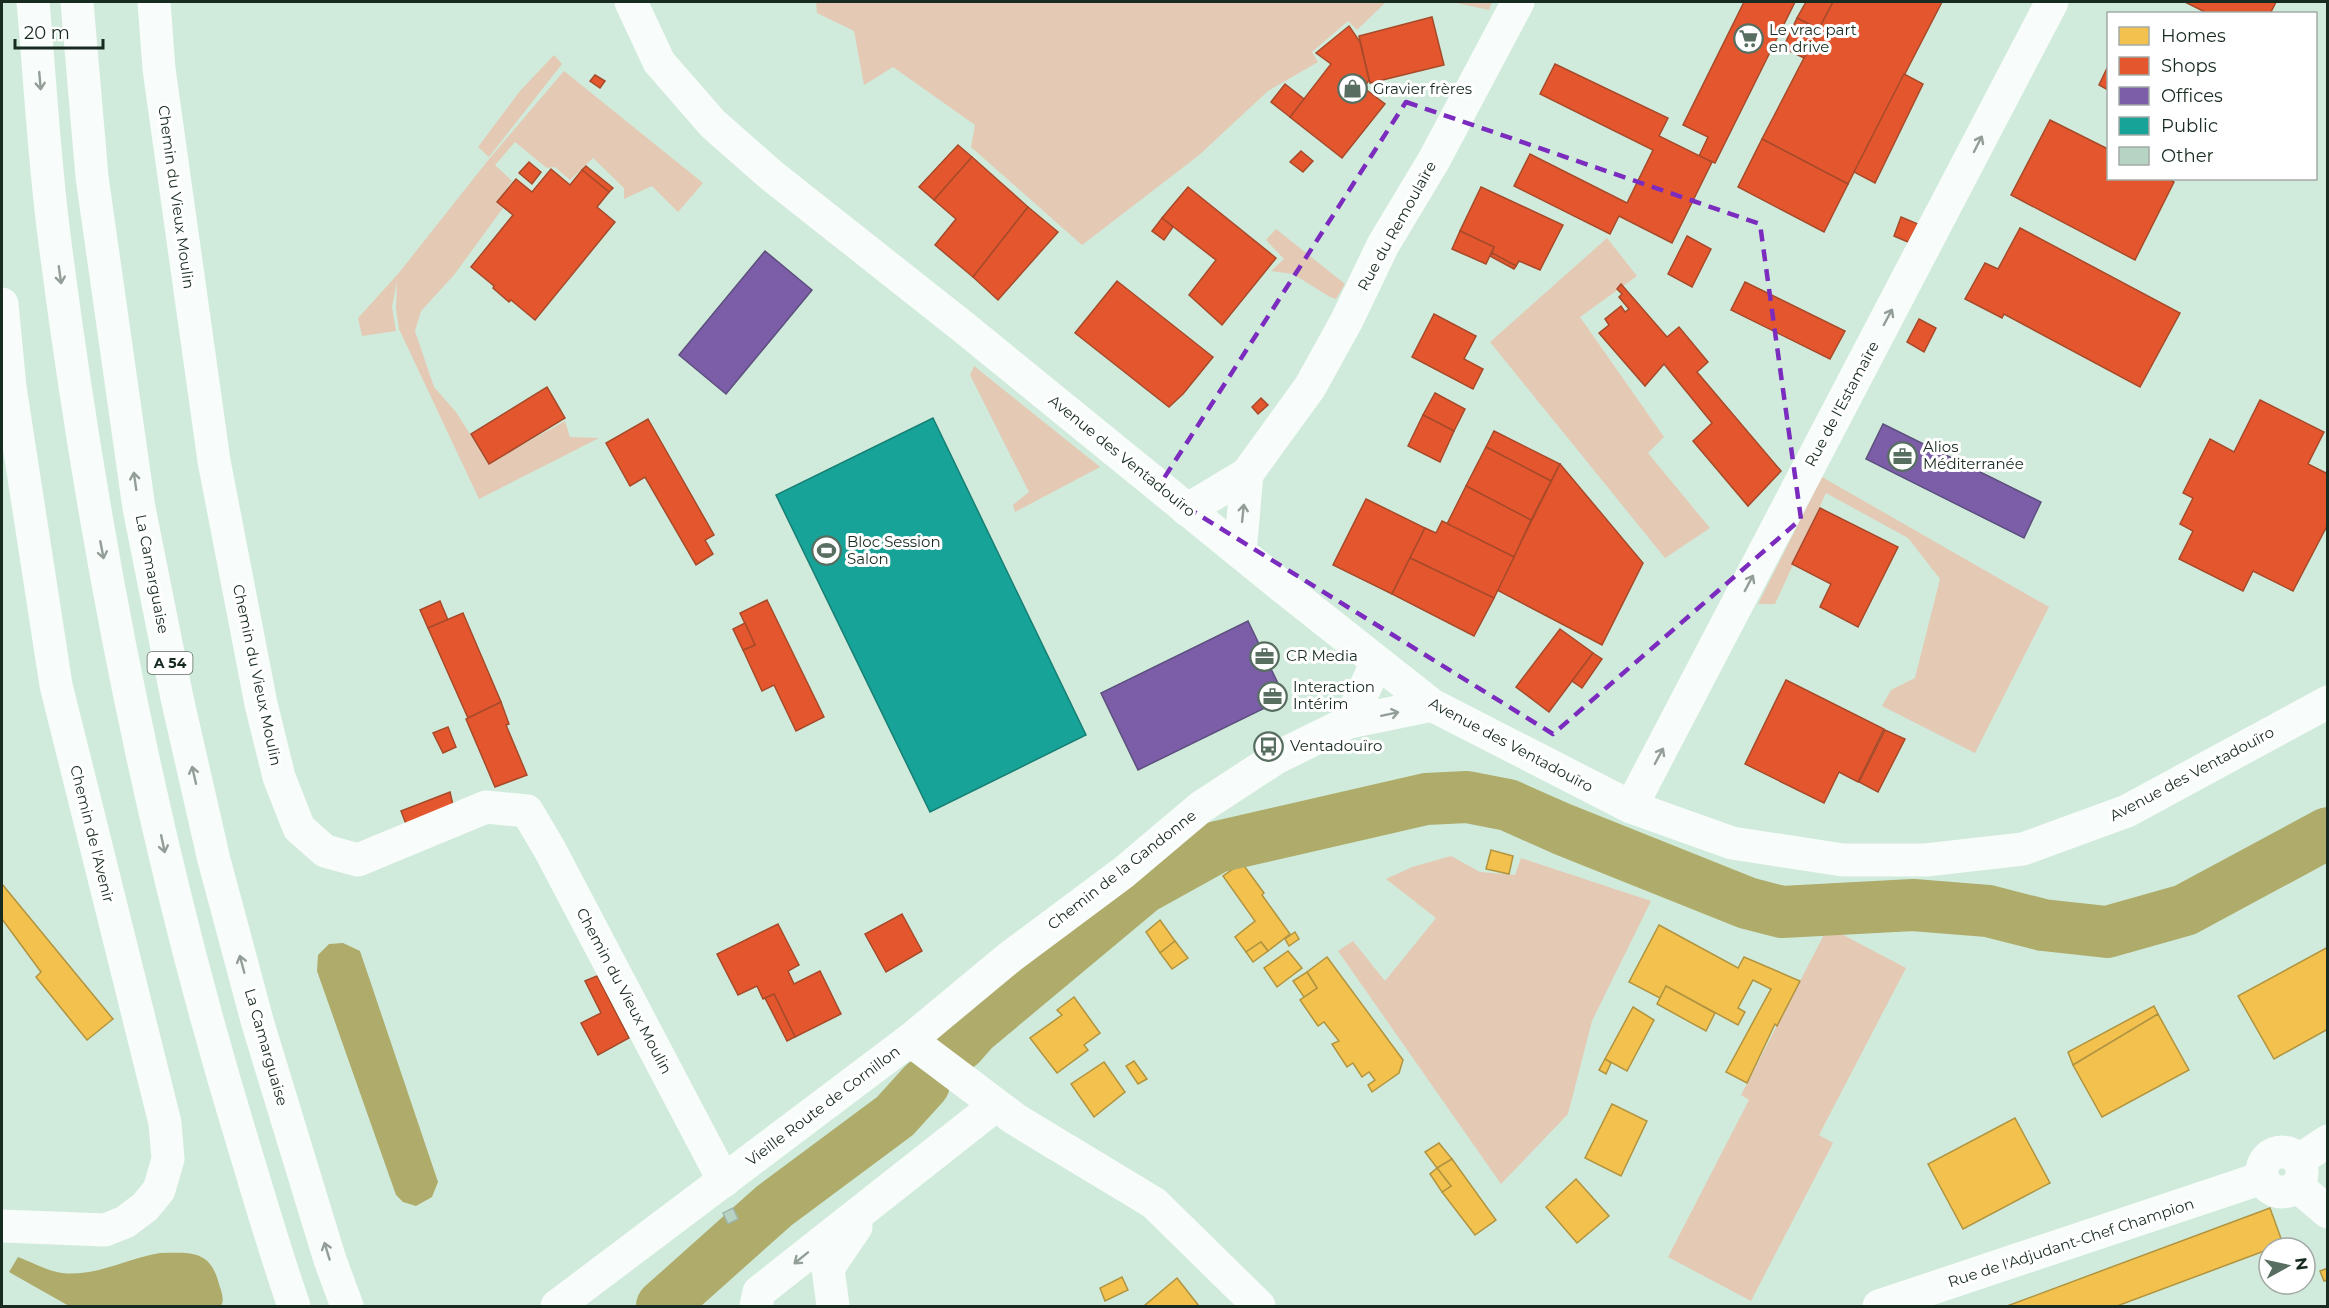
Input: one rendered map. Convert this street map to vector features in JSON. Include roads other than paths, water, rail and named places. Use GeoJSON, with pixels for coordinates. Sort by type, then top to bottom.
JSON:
{"type":"FeatureCollection","features":[{"type":"Feature","properties":{"kind":"main road","name":"A 54"},"geometry":{"type":"LineString","coordinates":[[33,2],[54,233],[96,520],[130,698],[169,874],[215,1049],[294,1306]]}},
{"type":"Feature","properties":{"kind":"main road","name":"La Camarguaise"},"geometry":{"type":"LineString","coordinates":[[77,2],[92,177],[139,508],[177,698],[214,860],[258,1024],[330,1260],[347,1306]]}},
{"type":"Feature","properties":{"kind":"main road","name":"Chemin du Vieux Moulin"},"geometry":{"type":"LineString","coordinates":[[153,2],[159,69],[214,461],[261,704],[279,777],[299,828],[325,851],[358,860],[486,807],[527,811],[550,850],[724,1181]]}},
{"type":"Feature","properties":{"kind":"main road","name":"Avenue des Ventadouïro"},"geometry":{"type":"LineString","coordinates":[[631,2],[659,62],[712,124],[771,175],[962,326],[1187,510],[1432,705],[1631,807],[1732,843],[1843,860],[1926,860],[2023,849],[2127,811],[2328,702]]}},
{"type":"Feature","properties":{"kind":"main road","name":"Rue du Remoulaïre"},"geometry":{"type":"LineString","coordinates":[[1187,510],[1247,474],[1310,387],[1347,320],[1383,245],[1434,160],[1518,2]]}},
{"type":"Feature","properties":{"kind":"main road","name":"Rue de l'Estamaïre"},"geometry":{"type":"LineString","coordinates":[[1631,807],[2052,2]]}},
{"type":"Feature","properties":{"kind":"main road","name":"Chemin de l'Avenir"},"geometry":{"type":"LineString","coordinates":[[2,303],[10,387],[56,685],[165,1123],[168,1159],[159,1190],[145,1207],[125,1222],[105,1230],[2,1226]]}},
{"type":"Feature","properties":{"kind":"main road"},"geometry":{"type":"LineString","coordinates":[[1240,552],[1247,474]]}},
{"type":"Feature","properties":{"kind":"main road"},"geometry":{"type":"LineString","coordinates":[[1349,722],[1377,662]]}},
{"type":"Feature","properties":{"kind":"main road","name":"Chemin de la Gandonne"},"geometry":{"type":"LineString","coordinates":[[910,1040],[1010,957],[1124,872],[1202,807],[1276,758],[1349,722],[1432,705]]}},
{"type":"Feature","properties":{"kind":"main road","name":"Vieille Route de Cornillon"},"geometry":{"type":"LineString","coordinates":[[557,1306],[910,1040],[1005,1112],[1154,1203],[1259,1306]]}},
{"type":"Feature","properties":{"kind":"main road"},"geometry":{"type":"LineString","coordinates":[[756,1306],[759,1292],[1005,1112]]}},
{"type":"Feature","properties":{"kind":"main road"},"geometry":{"type":"LineString","coordinates":[[833,1306],[828,1268],[858,1223],[1005,1112]]}},
{"type":"Feature","properties":{"kind":"main road"},"geometry":{"type":"LineString","coordinates":[[2328,1141],[2298,1173],[2328,1212]]}},
{"type":"Feature","properties":{"kind":"main road","name":"Rue de l'Adjudant-Chef Champion"},"geometry":{"type":"LineString","coordinates":[[1879,1306],[2262,1178],[2270,1188],[2281,1193],[2287,1192],[2298,1173]]}},
{"type":"Feature","properties":{"kind":"waterway"},"geometry":{"type":"LineString","coordinates":[[960,1045],[974,1029],[1143,888],[1217,847],[1426,799],[1467,797],[1508,805],[1747,903],[1782,912],[1913,905],[1988,911],[2043,925],[2107,932],[2185,910],[2328,833]]}},
{"type":"Feature","properties":{"kind":"waterway"},"geometry":{"type":"LineString","coordinates":[[662,1306],[774,1206],[895,1116],[924,1084]]}},
{"type":"Feature","properties":{"kind":"place","name":"Le vrac part en drive"},"geometry":{"type":"Point","coordinates":[1748,39]}},
{"type":"Feature","properties":{"kind":"place","name":"Gravier frères"},"geometry":{"type":"Point","coordinates":[1352,89]}},
{"type":"Feature","properties":{"kind":"place","name":"Alios Méditerranée"},"geometry":{"type":"Point","coordinates":[1902,456]}},
{"type":"Feature","properties":{"kind":"place","name":"Bloc Session Salon"},"geometry":{"type":"Point","coordinates":[826,551]}},
{"type":"Feature","properties":{"kind":"place","name":"CR Media"},"geometry":{"type":"Point","coordinates":[1265,656]}},
{"type":"Feature","properties":{"kind":"place","name":"Interaction Intérim"},"geometry":{"type":"Point","coordinates":[1272,696]}},
{"type":"Feature","properties":{"kind":"place","name":"Ventadouïro"},"geometry":{"type":"Point","coordinates":[1269,746]}}]}
